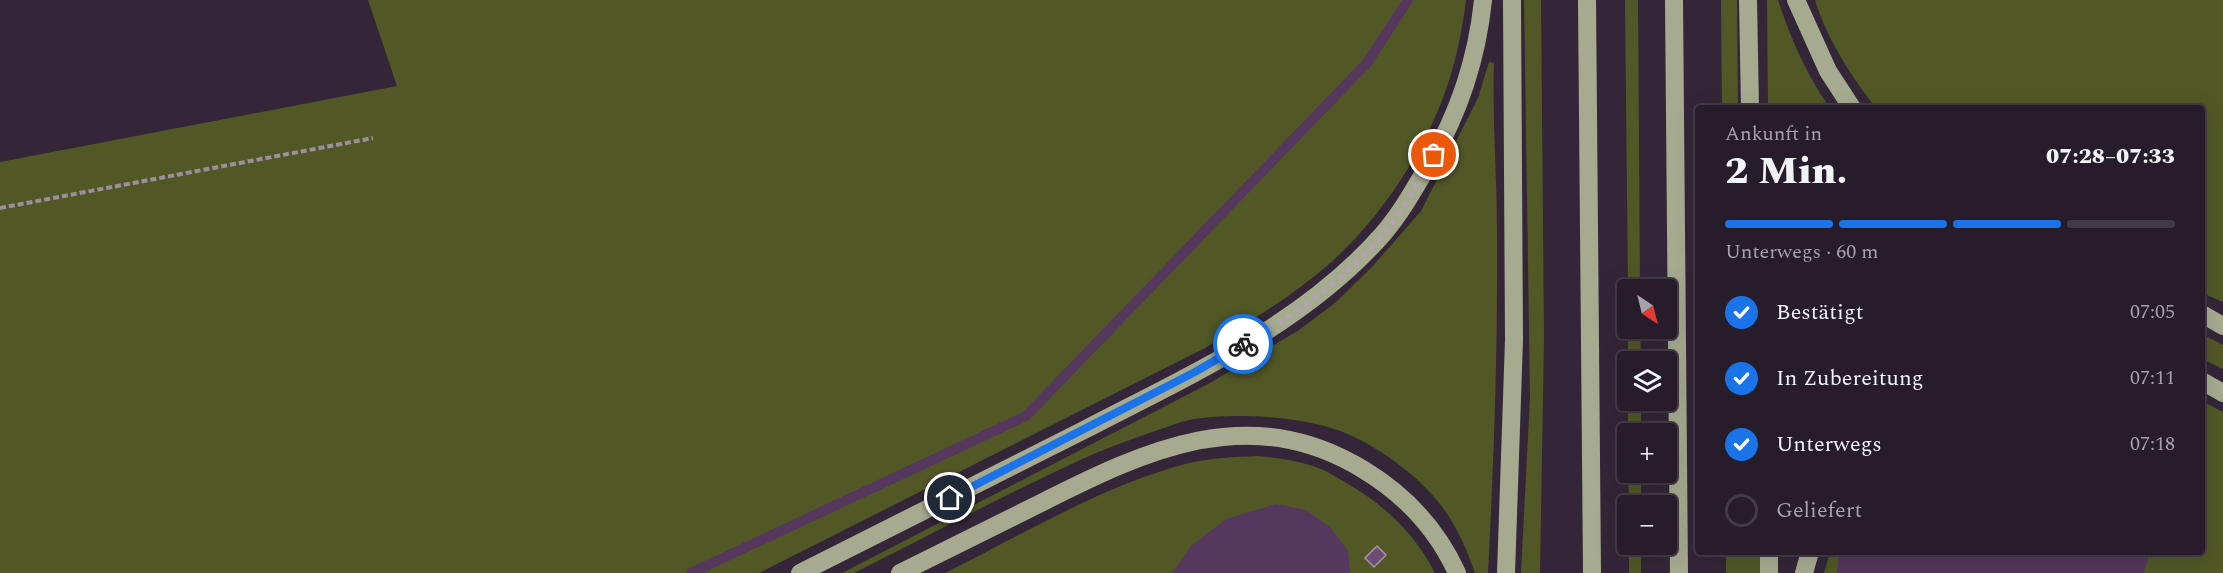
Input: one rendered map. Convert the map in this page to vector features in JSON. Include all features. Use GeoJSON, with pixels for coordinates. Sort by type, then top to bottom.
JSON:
{"type":"FeatureCollection","features":[{"type":"Feature","properties":{"kind":"highway"},"geometry":{"type":"LineString","coordinates":[[800,573],[1195,372],[1262,334],[1311,301],[1383,234],[1409,198],[1434,155],[1457,110],[1471,68],[1480,30],[1483,0]]}},
{"type":"Feature","properties":{"kind":"highway"},"geometry":{"type":"LineString","coordinates":[[1506,573],[1514,340],[1512,0]]}},
{"type":"Feature","properties":{"kind":"highway"},"geometry":{"type":"LineString","coordinates":[[1587,0],[1592,573]]}},
{"type":"Feature","properties":{"kind":"highway"},"geometry":{"type":"LineString","coordinates":[[1674,0],[1679,573]]}},
{"type":"Feature","properties":{"kind":"highway"},"geometry":{"type":"LineString","coordinates":[[1748,0],[1750,105]]}},
{"type":"Feature","properties":{"kind":"highway"},"geometry":{"type":"LineString","coordinates":[[1796,0],[1828,71],[1850,105]]}},
{"type":"Feature","properties":{"kind":"highway"},"geometry":{"type":"LineString","coordinates":[[2205,316],[2223,326]]}},
{"type":"Feature","properties":{"kind":"highway"},"geometry":{"type":"LineString","coordinates":[[2205,383],[2223,393]]}},
{"type":"Feature","properties":{"kind":"highway"},"geometry":{"type":"LineString","coordinates":[[900,573],[1087,479],[1133,459],[1184,442],[1214,437],[1244,436],[1288,439],[1321,448],[1379,479],[1403,496],[1422,517],[1457,573]]}},
{"type":"Feature","properties":{"kind":"highway"},"geometry":{"type":"LineString","coordinates":[[1769,555],[1770,573]]}},
{"type":"Feature","properties":{"kind":"highway"},"geometry":{"type":"LineString","coordinates":[[1804,573],[1809,555]]}},
{"type":"Feature","properties":{"kind":"path"},"geometry":{"type":"LineString","coordinates":[[0,208],[374,138]]}},
{"type":"Feature","properties":{"kind":"green space"},"geometry":{"type":"Polygon","coordinates":[[[368,0],[1466,0],[1451,74],[1422,144],[1380,209],[1364,229],[1328,265],[1267,310],[1203,349],[759,573],[0,573],[0,162],[397,86],[368,0]]]}},
{"type":"Feature","properties":{"kind":"green space"},"geometry":{"type":"Polygon","coordinates":[[[1524,0],[1541,0],[1544,337],[1540,573],[1521,573],[1530,397],[1524,0]]]}},
{"type":"Feature","properties":{"kind":"green space"},"geometry":{"type":"Polygon","coordinates":[[[1625,0],[1638,0],[1640,279],[1628,279],[1625,0]]]}},
{"type":"Feature","properties":{"kind":"green space"},"geometry":{"type":"Polygon","coordinates":[[[1721,0],[1737,0],[1738,105],[1722,105],[1721,0]]]}},
{"type":"Feature","properties":{"kind":"green space"},"geometry":{"type":"Polygon","coordinates":[[[1767,0],[1778,0],[1800,56],[1828,105],[1768,105],[1767,0]]]}},
{"type":"Feature","properties":{"kind":"green space"},"geometry":{"type":"Polygon","coordinates":[[[1815,0],[2223,0],[2223,302],[2205,294],[2205,105],[1874,105],[1841,57],[1815,0]]]}},
{"type":"Feature","properties":{"kind":"green space"},"geometry":{"type":"Polygon","coordinates":[[[1489,62],[1494,63],[1497,274],[1495,402],[1488,573],[1475,573],[1460,537],[1440,504],[1411,474],[1387,456],[1350,435],[1314,424],[1271,417],[1227,416],[1177,423],[1118,444],[1021,488],[854,573],[842,573],[1210,383],[1299,330],[1335,303],[1372,267],[1421,211],[1478,98],[1489,62]]]}},
{"type":"Feature","properties":{"kind":"green space"},"geometry":{"type":"Polygon","coordinates":[[[2205,336],[2223,345],[2223,369],[2205,360],[2205,336]]]}},
{"type":"Feature","properties":{"kind":"green space"},"geometry":{"type":"Polygon","coordinates":[[[1628,339],[1640,339],[1641,351],[1628,351],[1628,339]]]}},
{"type":"Feature","properties":{"kind":"green space"},"geometry":{"type":"Polygon","coordinates":[[[2205,403],[2223,412],[2223,573],[1824,573],[1829,555],[2205,555],[2205,403]]]}},
{"type":"Feature","properties":{"kind":"green space"},"geometry":{"type":"Polygon","coordinates":[[[1628,411],[1641,411],[1641,423],[1628,423],[1628,411]]]}},
{"type":"Feature","properties":{"kind":"green space"},"geometry":{"type":"Polygon","coordinates":[[[1258,456],[1313,466],[1359,491],[1385,510],[1408,532],[1435,573],[945,573],[1095,497],[1157,472],[1214,459],[1258,456]]]}},
{"type":"Feature","properties":{"kind":"green space"},"geometry":{"type":"Polygon","coordinates":[[[1628,483],[1641,483],[1641,495],[1629,495],[1628,483]]]}},
{"type":"Feature","properties":{"kind":"green space"},"geometry":{"type":"Polygon","coordinates":[[[1629,555],[1641,555],[1641,573],[1629,573],[1629,555]]]}},
{"type":"Feature","properties":{"kind":"green space"},"geometry":{"type":"Polygon","coordinates":[[[1726,555],[1761,555],[1762,573],[1726,573],[1726,555]]]}},
{"type":"Feature","properties":{"kind":"shaded area"},"geometry":{"type":"Polygon","coordinates":[[[1276,504],[1306,510],[1330,527],[1348,551],[1350,573],[1172,573],[1191,546],[1226,519],[1276,504]]]}},
{"type":"Feature","properties":{"kind":"shaded area"},"geometry":{"type":"Polygon","coordinates":[[[1839,555],[2149,555],[2144,573],[1837,573],[1839,555]]]}},
{"type":"Feature","properties":{"kind":"building"},"geometry":{"type":"Polygon","coordinates":[[[1377,546],[1386,555],[1374,567],[1365,558],[1377,546]]]}},
{"type":"Feature","properties":{"kind":"waterway"},"geometry":{"type":"LineString","coordinates":[[691,573],[1026,416],[1367,63],[1408,0]]}},
{"type":"Feature","properties":{"kind":"way so far"},"geometry":{"type":"LineString","coordinates":[[1243,344],[1311,301],[1347,270],[1383,234],[1409,198],[1434,155]]}},
{"type":"Feature","properties":{"kind":"route"},"geometry":{"type":"LineString","coordinates":[[950,498],[1195,372],[1243,344]]}}]}
